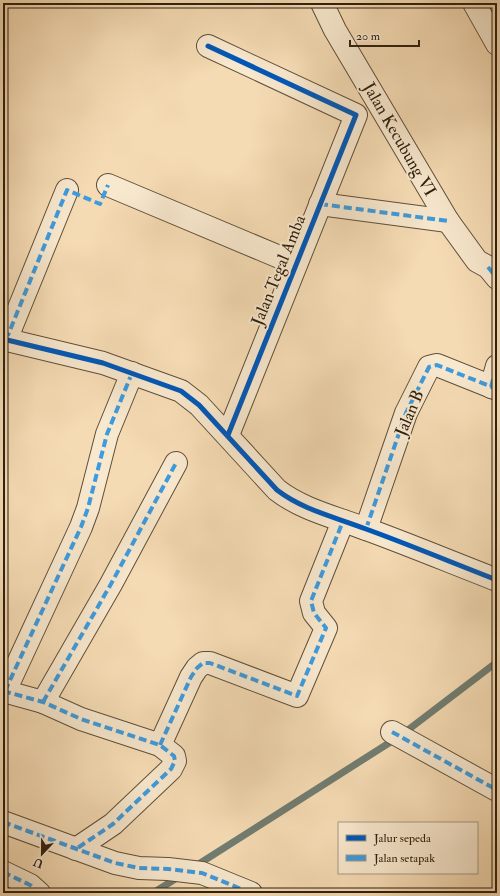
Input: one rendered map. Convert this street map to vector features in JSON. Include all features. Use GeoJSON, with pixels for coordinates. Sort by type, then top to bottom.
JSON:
{"type":"FeatureCollection","features":[{"type":"Feature","properties":{"kind":"street","name":"Jalan Kecubung VI"},"geometry":{"type":"LineString","coordinates":[[322,3],[335,30],[448,220],[477,261],[494,269]]}},
{"type":"Feature","properties":{"kind":"street"},"geometry":{"type":"LineString","coordinates":[[474,3],[497,44]]}},
{"type":"Feature","properties":{"kind":"street","name":"Jalan Tegal Amba"},"geometry":{"type":"LineString","coordinates":[[208,46],[356,115],[228,434]]}},
{"type":"Feature","properties":{"kind":"street"},"geometry":{"type":"LineString","coordinates":[[108,185],[296,264]]}},
{"type":"Feature","properties":{"kind":"street"},"geometry":{"type":"LineString","coordinates":[[67,190],[5,340],[102,363],[181,391],[199,405],[228,434],[281,493],[289,499],[317,512],[366,529],[497,580]]}},
{"type":"Feature","properties":{"kind":"street"},"geometry":{"type":"LineString","coordinates":[[320,204],[448,220]]}},
{"type":"Feature","properties":{"kind":"street","name":"Jalan B"},"geometry":{"type":"LineString","coordinates":[[366,529],[406,413],[429,367],[437,365],[494,388]]}},
{"type":"Feature","properties":{"kind":"street"},"geometry":{"type":"LineString","coordinates":[[494,388],[497,366]]}},
{"type":"Feature","properties":{"kind":"street"},"geometry":{"type":"LineString","coordinates":[[76,849],[113,824],[171,769],[175,762],[174,756],[160,745],[81,719],[43,702],[4,691],[81,527],[90,501],[107,434],[132,373]]}},
{"type":"Feature","properties":{"kind":"street"},"geometry":{"type":"LineString","coordinates":[[43,702],[111,584],[176,463]]}},
{"type":"Feature","properties":{"kind":"street"},"geometry":{"type":"LineString","coordinates":[[160,745],[191,678],[197,668],[203,663],[210,663],[297,696],[326,628],[314,613],[311,601],[343,521]]}},
{"type":"Feature","properties":{"kind":"street"},"geometry":{"type":"LineString","coordinates":[[392,732],[497,790]]}},
{"type":"Feature","properties":{"kind":"street"},"geometry":{"type":"LineString","coordinates":[[3,822],[115,863],[139,868],[168,869],[202,873],[251,893]]}},
{"type":"Feature","properties":{"kind":"street"},"geometry":{"type":"LineString","coordinates":[[3,872],[30,885],[39,893]]}},
{"type":"Feature","properties":{"kind":"waterway"},"geometry":{"type":"LineString","coordinates":[[194,867],[400,736],[497,662]]}},
{"type":"Feature","properties":{"kind":"waterway"},"geometry":{"type":"LineString","coordinates":[[153,893],[180,876]]}},
{"type":"Feature","properties":{"kind":"marked path"},"geometry":{"type":"LineString","coordinates":[[6,340],[67,190],[100,204],[108,185]]}},
{"type":"Feature","properties":{"kind":"marked path"},"geometry":{"type":"LineString","coordinates":[[320,204],[448,221]]}},
{"type":"Feature","properties":{"kind":"marked path"},"geometry":{"type":"LineString","coordinates":[[488,267],[497,278]]}},
{"type":"Feature","properties":{"kind":"marked path"},"geometry":{"type":"LineString","coordinates":[[366,529],[406,413],[429,367],[437,365],[497,389]]}},
{"type":"Feature","properties":{"kind":"marked path"},"geometry":{"type":"LineString","coordinates":[[491,387],[497,366]]}},
{"type":"Feature","properties":{"kind":"marked path"},"geometry":{"type":"LineString","coordinates":[[5,691],[81,527],[88,508],[107,434],[132,373]]}},
{"type":"Feature","properties":{"kind":"marked path"},"geometry":{"type":"LineString","coordinates":[[43,702],[111,584],[176,463]]}},
{"type":"Feature","properties":{"kind":"marked path"},"geometry":{"type":"LineString","coordinates":[[160,745],[191,677],[197,668],[203,663],[210,663],[297,696],[326,628],[314,613],[311,601],[343,521]]}},
{"type":"Feature","properties":{"kind":"marked path"},"geometry":{"type":"LineString","coordinates":[[3,691],[43,702],[81,719],[160,745],[174,756],[175,761],[171,769],[113,824],[76,849]]}},
{"type":"Feature","properties":{"kind":"marked path"},"geometry":{"type":"LineString","coordinates":[[392,732],[497,790]]}},
{"type":"Feature","properties":{"kind":"marked path"},"geometry":{"type":"LineString","coordinates":[[3,822],[115,863],[139,868],[168,869],[202,873],[251,893]]}},
{"type":"Feature","properties":{"kind":"marked path"},"geometry":{"type":"LineString","coordinates":[[3,872],[30,885],[39,893]]}},
{"type":"Feature","properties":{"kind":"cycle path"},"geometry":{"type":"LineString","coordinates":[[208,46],[356,115],[228,435]]}},
{"type":"Feature","properties":{"kind":"cycle path"},"geometry":{"type":"LineString","coordinates":[[3,339],[103,363],[181,391],[199,405],[277,490],[287,497],[308,508],[497,580]]}}]}
